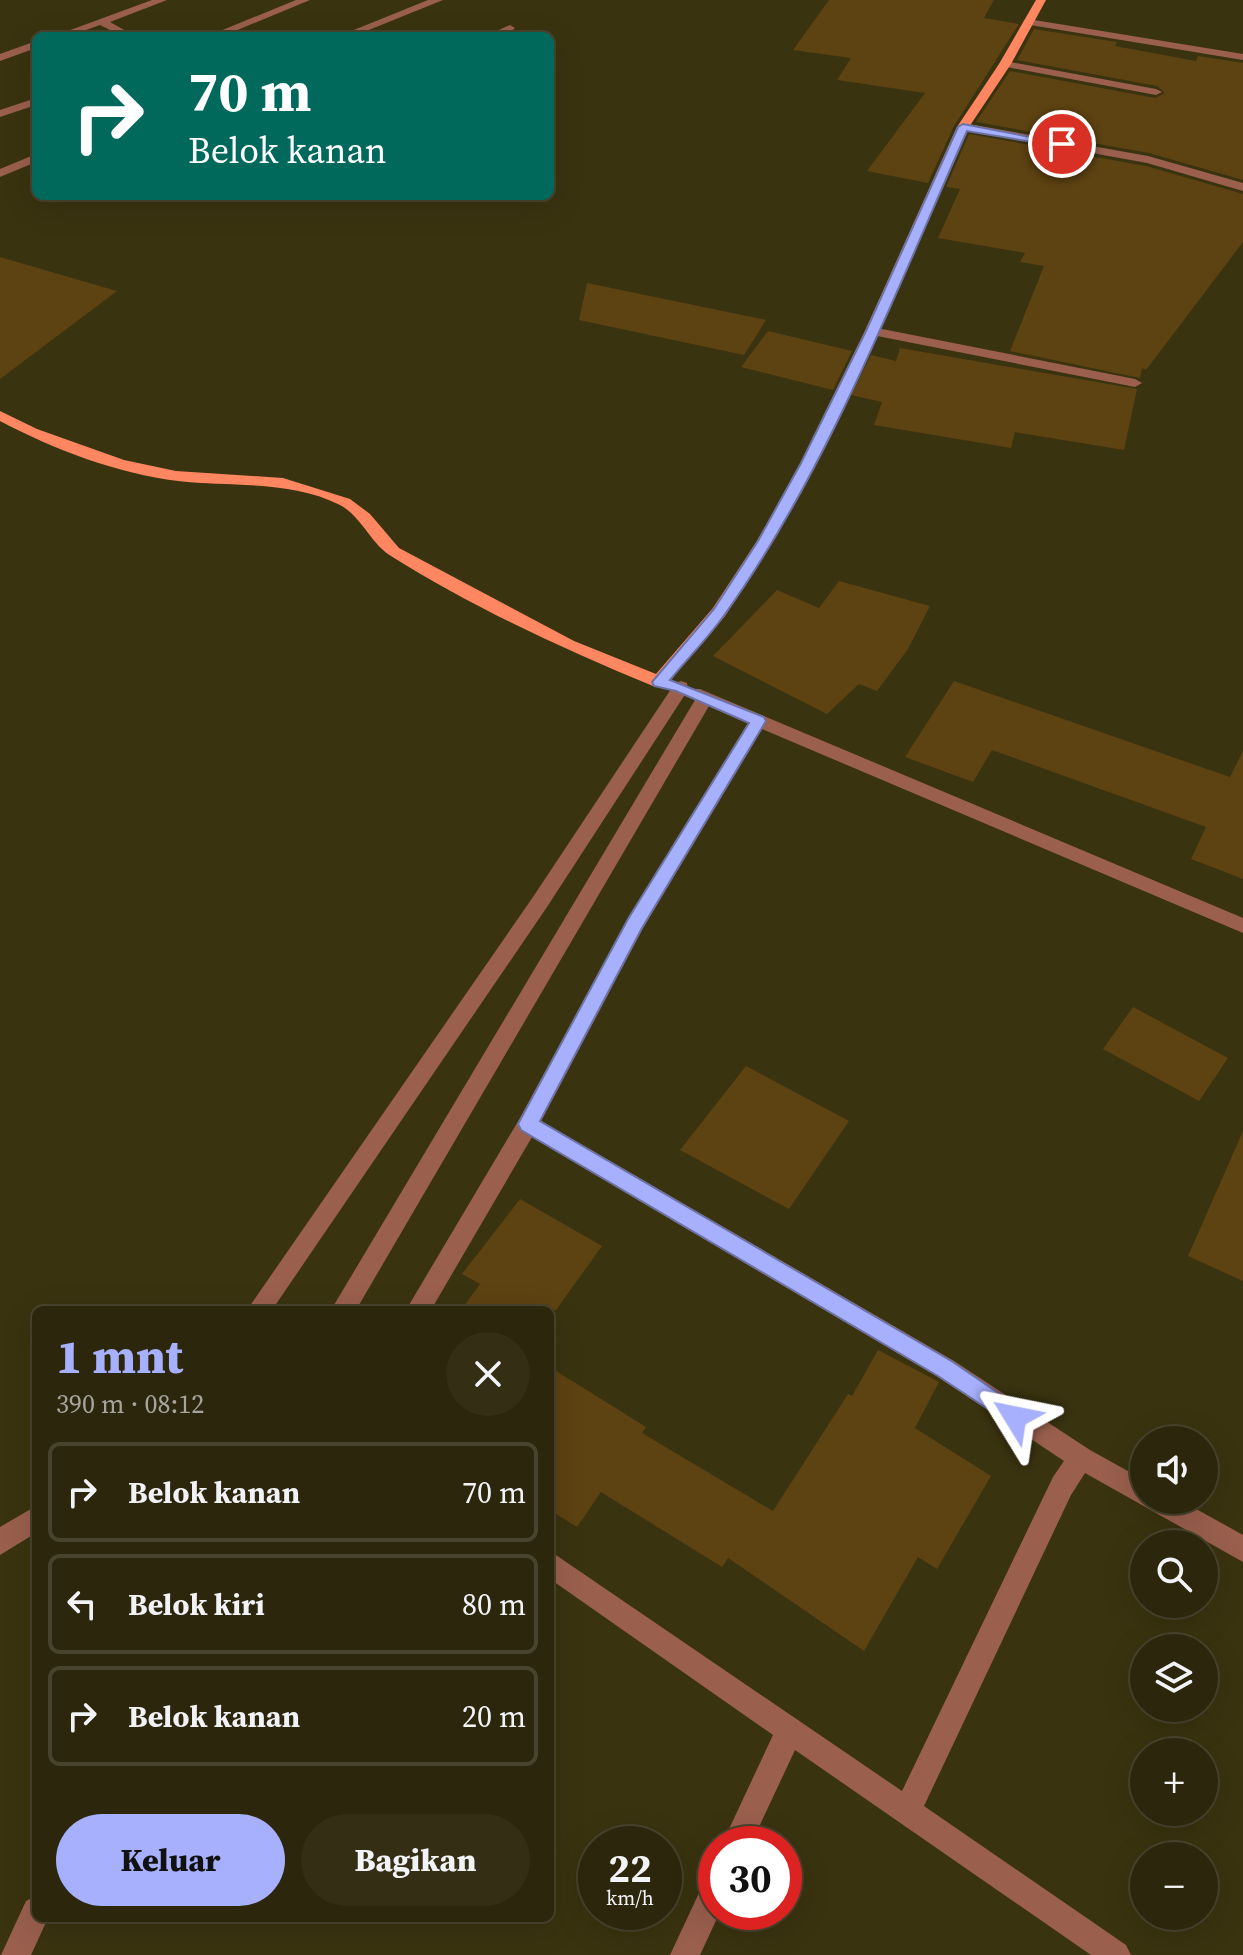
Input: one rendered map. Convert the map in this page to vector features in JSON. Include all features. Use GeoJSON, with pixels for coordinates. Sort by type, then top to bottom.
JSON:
{"type":"FeatureCollection","features":[{"type":"Feature","properties":{"kind":"main road"},"geometry":{"type":"LineString","coordinates":[[0,415],[32,432],[120,464],[176,476],[283,483],[345,502],[365,517],[393,551],[568,645],[659,682],[719,612],[765,541],[808,463],[872,331],[963,127],[1005,64],[1041,0]]}},
{"type":"Feature","properties":{"kind":"street"},"geometry":{"type":"LineString","coordinates":[[70,32],[162,0]]}},
{"type":"Feature","properties":{"kind":"street"},"geometry":{"type":"LineString","coordinates":[[223,32],[305,0]]}},
{"type":"Feature","properties":{"kind":"street"},"geometry":{"type":"LineString","coordinates":[[354,32],[438,0]]}},
{"type":"Feature","properties":{"kind":"street"},"geometry":{"type":"LineString","coordinates":[[100,21],[122,32]]}},
{"type":"Feature","properties":{"kind":"street"},"geometry":{"type":"LineString","coordinates":[[1028,22],[1239,56],[1243,45]]}},
{"type":"Feature","properties":{"kind":"street"},"geometry":{"type":"LineString","coordinates":[[500,32],[510,28]]}},
{"type":"Feature","properties":{"kind":"street"},"geometry":{"type":"LineString","coordinates":[[0,58],[32,46]]}},
{"type":"Feature","properties":{"kind":"street"},"geometry":{"type":"LineString","coordinates":[[1005,64],[1156,92]]}},
{"type":"Feature","properties":{"kind":"street"},"geometry":{"type":"LineString","coordinates":[[0,114],[32,102]]}},
{"type":"Feature","properties":{"kind":"street"},"geometry":{"type":"LineString","coordinates":[[963,127],[1148,160],[1243,187]]}},
{"type":"Feature","properties":{"kind":"street"},"geometry":{"type":"LineString","coordinates":[[0,173],[32,160]]}},
{"type":"Feature","properties":{"kind":"street"},"geometry":{"type":"LineString","coordinates":[[872,331],[1135,383]]}},
{"type":"Feature","properties":{"kind":"street"},"geometry":{"type":"LineString","coordinates":[[659,682],[681,687],[1243,926]]}},
{"type":"Feature","properties":{"kind":"street"},"geometry":{"type":"LineString","coordinates":[[262,1306],[540,902],[681,687]]}},
{"type":"Feature","properties":{"kind":"street"},"geometry":{"type":"LineString","coordinates":[[345,1306],[705,698]]}},
{"type":"Feature","properties":{"kind":"street"},"geometry":{"type":"LineString","coordinates":[[420,1306],[528,1124],[635,924],[758,721]]}},
{"type":"Feature","properties":{"kind":"street"},"geometry":{"type":"LineString","coordinates":[[528,1124],[946,1369],[1081,1458],[1130,1485]]}},
{"type":"Feature","properties":{"kind":"street"},"geometry":{"type":"LineString","coordinates":[[908,1810],[1062,1486],[1081,1458]]}},
{"type":"Feature","properties":{"kind":"street"},"geometry":{"type":"LineString","coordinates":[[1181,1514],[1243,1549]]}},
{"type":"Feature","properties":{"kind":"street"},"geometry":{"type":"LineString","coordinates":[[0,1542],[32,1521]]}},
{"type":"Feature","properties":{"kind":"street"},"geometry":{"type":"LineString","coordinates":[[554,1567],[1116,1955]]}},
{"type":"Feature","properties":{"kind":"street"},"geometry":{"type":"LineString","coordinates":[[745,1826],[790,1730]]}},
{"type":"Feature","properties":{"kind":"street"},"geometry":{"type":"LineString","coordinates":[[16,1955],[32,1920]]}},
{"type":"Feature","properties":{"kind":"street"},"geometry":{"type":"LineString","coordinates":[[685,1955],[698,1927]]}},
{"type":"Feature","properties":{"kind":"building"},"geometry":{"type":"Polygon","coordinates":[[[829,0],[994,0],[984,18],[1019,24],[954,126],[928,183],[867,171],[925,93],[837,80],[851,58],[793,50],[829,0]]]}},
{"type":"Feature","properties":{"kind":"building"},"geometry":{"type":"Polygon","coordinates":[[[1034,29],[1117,42],[1115,46],[1196,61],[1198,56],[1243,63],[1243,180],[1149,153],[976,122],[1010,71],[1155,98],[1165,93],[1157,86],[1017,60],[1034,29]]]}},
{"type":"Feature","properties":{"kind":"building"},"geometry":{"type":"Polygon","coordinates":[[[969,134],[1146,166],[1243,194],[1243,242],[1146,370],[1142,368],[1140,378],[1010,351],[1044,266],[1020,262],[1025,253],[938,238],[960,189],[946,187],[969,134]]]}},
{"type":"Feature","properties":{"kind":"building"},"geometry":{"type":"Polygon","coordinates":[[[0,257],[117,291],[0,379],[0,257]]]}},
{"type":"Feature","properties":{"kind":"building"},"geometry":{"type":"Polygon","coordinates":[[[587,283],[766,320],[744,355],[579,320],[587,283]]]}},
{"type":"Feature","properties":{"kind":"building"},"geometry":{"type":"Polygon","coordinates":[[[768,331],[852,351],[833,390],[741,367],[768,331]]]}},
{"type":"Feature","properties":{"kind":"building"},"geometry":{"type":"Polygon","coordinates":[[[900,348],[1137,389],[1124,450],[1015,432],[1011,448],[874,425],[882,402],[851,395],[871,355],[896,361],[900,348]]]}},
{"type":"Feature","properties":{"kind":"building"},"geometry":{"type":"Polygon","coordinates":[[[839,581],[930,606],[908,649],[877,691],[859,684],[827,714],[713,656],[777,590],[819,608],[839,581]]]}},
{"type":"Feature","properties":{"kind":"building"},"geometry":{"type":"Polygon","coordinates":[[[954,681],[1230,777],[1243,751],[1243,879],[1191,859],[1206,827],[992,750],[973,782],[905,757],[954,681]]]}},
{"type":"Feature","properties":{"kind":"building"},"geometry":{"type":"Polygon","coordinates":[[[1133,1007],[1228,1058],[1199,1101],[1103,1049],[1133,1007]]]}},
{"type":"Feature","properties":{"kind":"building"},"geometry":{"type":"Polygon","coordinates":[[[746,1066],[849,1121],[789,1209],[680,1150],[746,1066]]]}},
{"type":"Feature","properties":{"kind":"building"},"geometry":{"type":"Polygon","coordinates":[[[1243,1131],[1243,1281],[1188,1256],[1243,1131]]]}},
{"type":"Feature","properties":{"kind":"building"},"geometry":{"type":"Polygon","coordinates":[[[520,1199],[602,1246],[556,1310],[554,1306],[464,1306],[480,1284],[462,1274],[520,1199]]]}},
{"type":"Feature","properties":{"kind":"building"},"geometry":{"type":"Polygon","coordinates":[[[878,1350],[939,1382],[915,1428],[991,1476],[937,1569],[918,1557],[864,1651],[728,1558],[722,1567],[601,1492],[577,1527],[554,1513],[554,1370],[646,1427],[642,1433],[773,1511],[848,1394],[852,1396],[878,1350]]]}},
{"type":"Feature","properties":{"kind":"route"},"geometry":{"type":"LineString","coordinates":[[1015,1417],[946,1369],[528,1124],[635,924],[758,721],[681,687],[659,682],[688,652],[719,612],[765,541],[808,463],[872,331],[963,127],[1062,144]]}}]}
